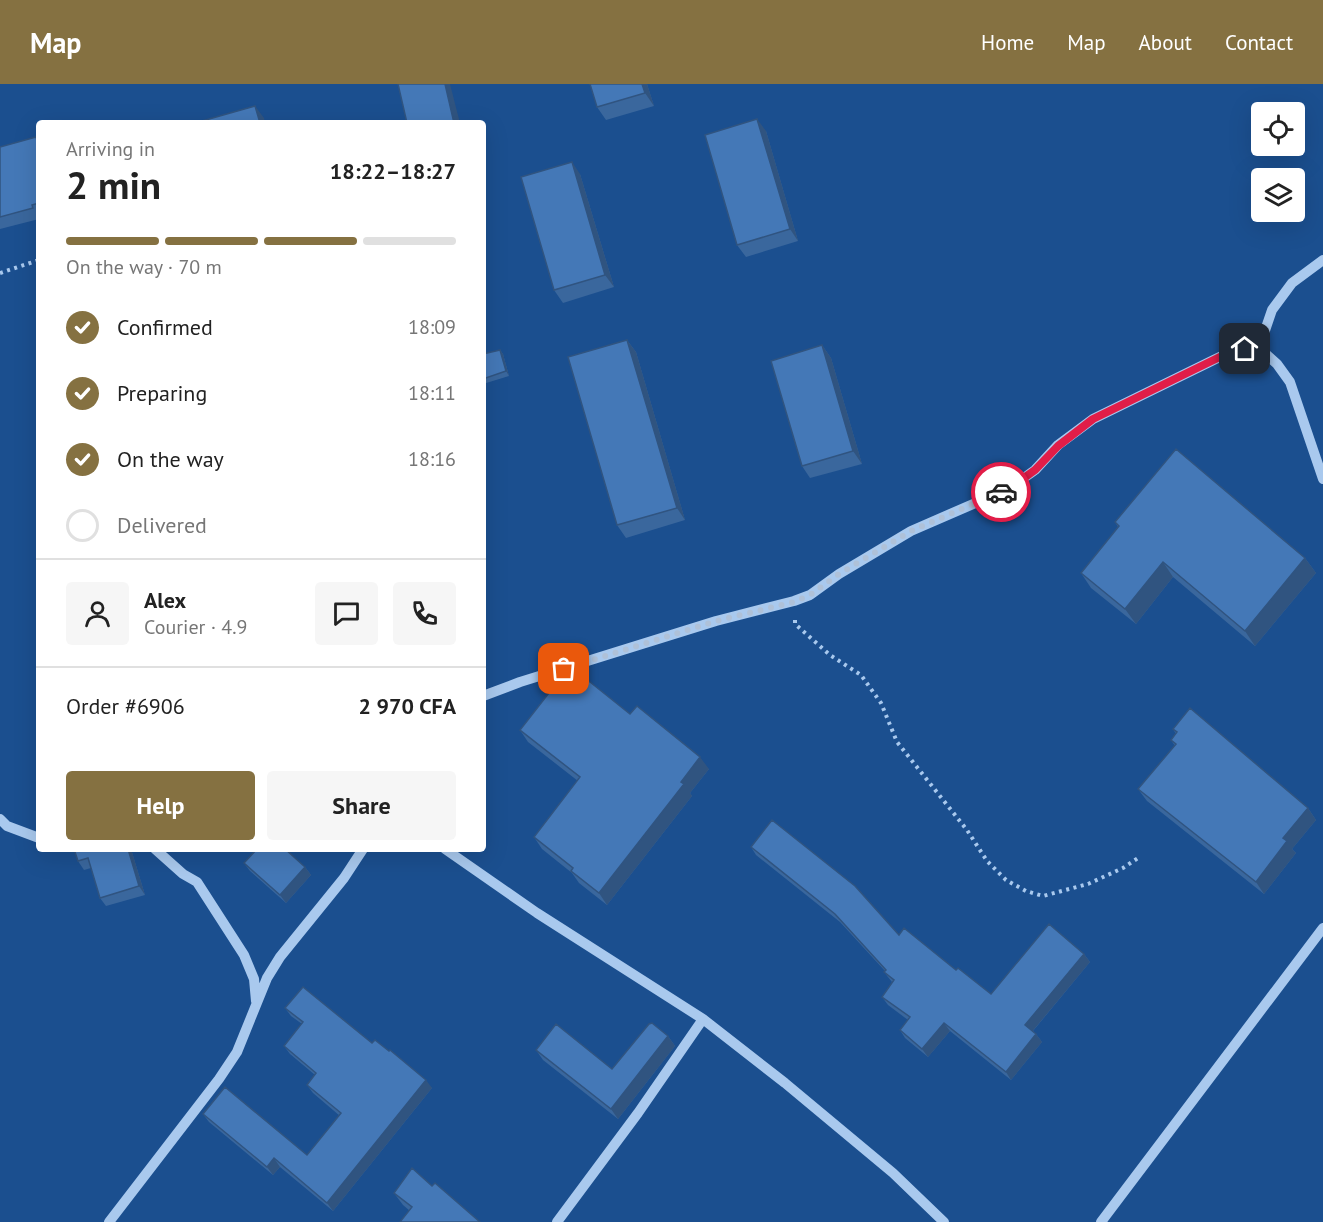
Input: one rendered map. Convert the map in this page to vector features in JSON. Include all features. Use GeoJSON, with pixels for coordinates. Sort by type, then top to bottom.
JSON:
{"type":"FeatureCollection","features":[{"type":"Feature","properties":{"kind":"street"},"geometry":{"type":"LineString","coordinates":[[1259,348],[1272,310],[1292,283],[1323,260]]}},
{"type":"Feature","properties":{"kind":"street"},"geometry":{"type":"LineString","coordinates":[[486,695],[520,682],[716,621],[794,602],[810,595],[839,574],[911,531],[1010,488],[1035,470],[1058,446],[1093,419],[1232,351],[1259,348],[1277,364],[1290,382],[1323,479]]}},
{"type":"Feature","properties":{"kind":"street"},"geometry":{"type":"LineString","coordinates":[[0,819],[6,826],[36,837]]}},
{"type":"Feature","properties":{"kind":"street"},"geometry":{"type":"LineString","coordinates":[[158,852],[183,874],[197,882],[244,955],[254,979],[256,1001]]}},
{"type":"Feature","properties":{"kind":"street"},"geometry":{"type":"LineString","coordinates":[[109,1222],[219,1079],[237,1052],[256,1001],[280,957],[344,878],[361,852]]}},
{"type":"Feature","properties":{"kind":"street"},"geometry":{"type":"LineString","coordinates":[[449,852],[537,913],[703,1019],[785,1083],[893,1173],[944,1222]]}},
{"type":"Feature","properties":{"kind":"street"},"geometry":{"type":"LineString","coordinates":[[1101,1222],[1323,928]]}},
{"type":"Feature","properties":{"kind":"street"},"geometry":{"type":"LineString","coordinates":[[556,1222],[638,1113],[703,1019]]}},
{"type":"Feature","properties":{"kind":"path"},"geometry":{"type":"LineString","coordinates":[[0,273],[36,261]]}},
{"type":"Feature","properties":{"kind":"path"},"geometry":{"type":"LineString","coordinates":[[794,602],[795,624],[830,655],[861,675],[881,703],[897,742],[967,830],[987,861],[1006,880],[1026,891],[1044,896],[1088,884],[1124,868],[1138,858]]}},
{"type":"Feature","properties":{"kind":"building"},"geometry":{"type":"Polygon","coordinates":[[[398,84],[445,84],[453,120],[406,120],[398,84]]]}},
{"type":"Feature","properties":{"kind":"building"},"geometry":{"type":"Polygon","coordinates":[[[590,84],[642,84],[645,93],[597,107],[590,84]]]}},
{"type":"Feature","properties":{"kind":"building"},"geometry":{"type":"Polygon","coordinates":[[[255,106],[259,120],[206,120],[255,106]]]}},
{"type":"Feature","properties":{"kind":"building"},"geometry":{"type":"Polygon","coordinates":[[[757,119],[790,229],[737,245],[705,135],[757,119]]]}},
{"type":"Feature","properties":{"kind":"building"},"geometry":{"type":"Polygon","coordinates":[[[36,137],[36,204],[32,205],[33,208],[0,217],[0,147],[36,137]]]}},
{"type":"Feature","properties":{"kind":"building"},"geometry":{"type":"Polygon","coordinates":[[[572,162],[605,275],[554,290],[521,177],[572,162]]]}},
{"type":"Feature","properties":{"kind":"building"},"geometry":{"type":"Polygon","coordinates":[[[627,340],[677,508],[617,525],[568,357],[627,340]]]}},
{"type":"Feature","properties":{"kind":"building"},"geometry":{"type":"Polygon","coordinates":[[[822,345],[853,451],[802,466],[771,361],[822,345]]]}},
{"type":"Feature","properties":{"kind":"building"},"geometry":{"type":"Polygon","coordinates":[[[500,350],[506,371],[486,378],[486,353],[500,350]]]}},
{"type":"Feature","properties":{"kind":"building"},"geometry":{"type":"Polygon","coordinates":[[[1176,449],[1305,558],[1245,631],[1163,562],[1125,609],[1081,573],[1119,526],[1115,522],[1176,449]]]}},
{"type":"Feature","properties":{"kind":"building"},"geometry":{"type":"Polygon","coordinates":[[[570,666],[630,714],[637,706],[700,757],[681,782],[684,784],[599,893],[571,871],[573,868],[534,837],[580,777],[520,730],[570,666]]]}},
{"type":"Feature","properties":{"kind":"building"},"geometry":{"type":"Polygon","coordinates":[[[1190,708],[1308,808],[1283,838],[1287,841],[1256,882],[1138,789],[1176,744],[1171,740],[1177,732],[1173,729],[1190,708]]]}},
{"type":"Feature","properties":{"kind":"building"},"geometry":{"type":"Polygon","coordinates":[[[772,820],[855,886],[899,935],[904,928],[956,970],[958,968],[991,994],[1049,924],[1084,954],[1025,1025],[1036,1034],[1006,1072],[944,1023],[922,1049],[900,1030],[910,1017],[882,997],[894,980],[884,972],[886,970],[835,914],[751,847],[772,820]]]}},
{"type":"Feature","properties":{"kind":"building"},"geometry":{"type":"Polygon","coordinates":[[[75,852],[129,852],[139,886],[100,898],[88,858],[78,861],[75,852]]]}},
{"type":"Feature","properties":{"kind":"building"},"geometry":{"type":"Polygon","coordinates":[[[254,852],[288,852],[305,867],[280,895],[244,863],[254,852]]]}},
{"type":"Feature","properties":{"kind":"building"},"geometry":{"type":"Polygon","coordinates":[[[303,987],[372,1043],[375,1040],[390,1050],[426,1080],[327,1203],[274,1158],[267,1167],[203,1114],[225,1087],[307,1155],[341,1113],[307,1085],[316,1073],[284,1046],[303,1022],[285,1008],[303,987]]]}},
{"type":"Feature","properties":{"kind":"building"},"geometry":{"type":"Polygon","coordinates":[[[652,1023],[668,1036],[611,1109],[536,1050],[556,1024],[612,1069],[652,1023]]]}},
{"type":"Feature","properties":{"kind":"building"},"geometry":{"type":"Polygon","coordinates":[[[412,1168],[432,1186],[435,1183],[480,1222],[400,1222],[412,1207],[394,1193],[412,1168]]]}},
{"type":"Feature","properties":{"kind":"way so far"},"geometry":{"type":"LineString","coordinates":[[564,669],[716,621],[794,602],[810,595],[839,574],[911,531],[1001,492]]}},
{"type":"Feature","properties":{"kind":"route"},"geometry":{"type":"LineString","coordinates":[[1001,492],[1035,470],[1058,446],[1093,419],[1232,351],[1245,349]]}}]}
